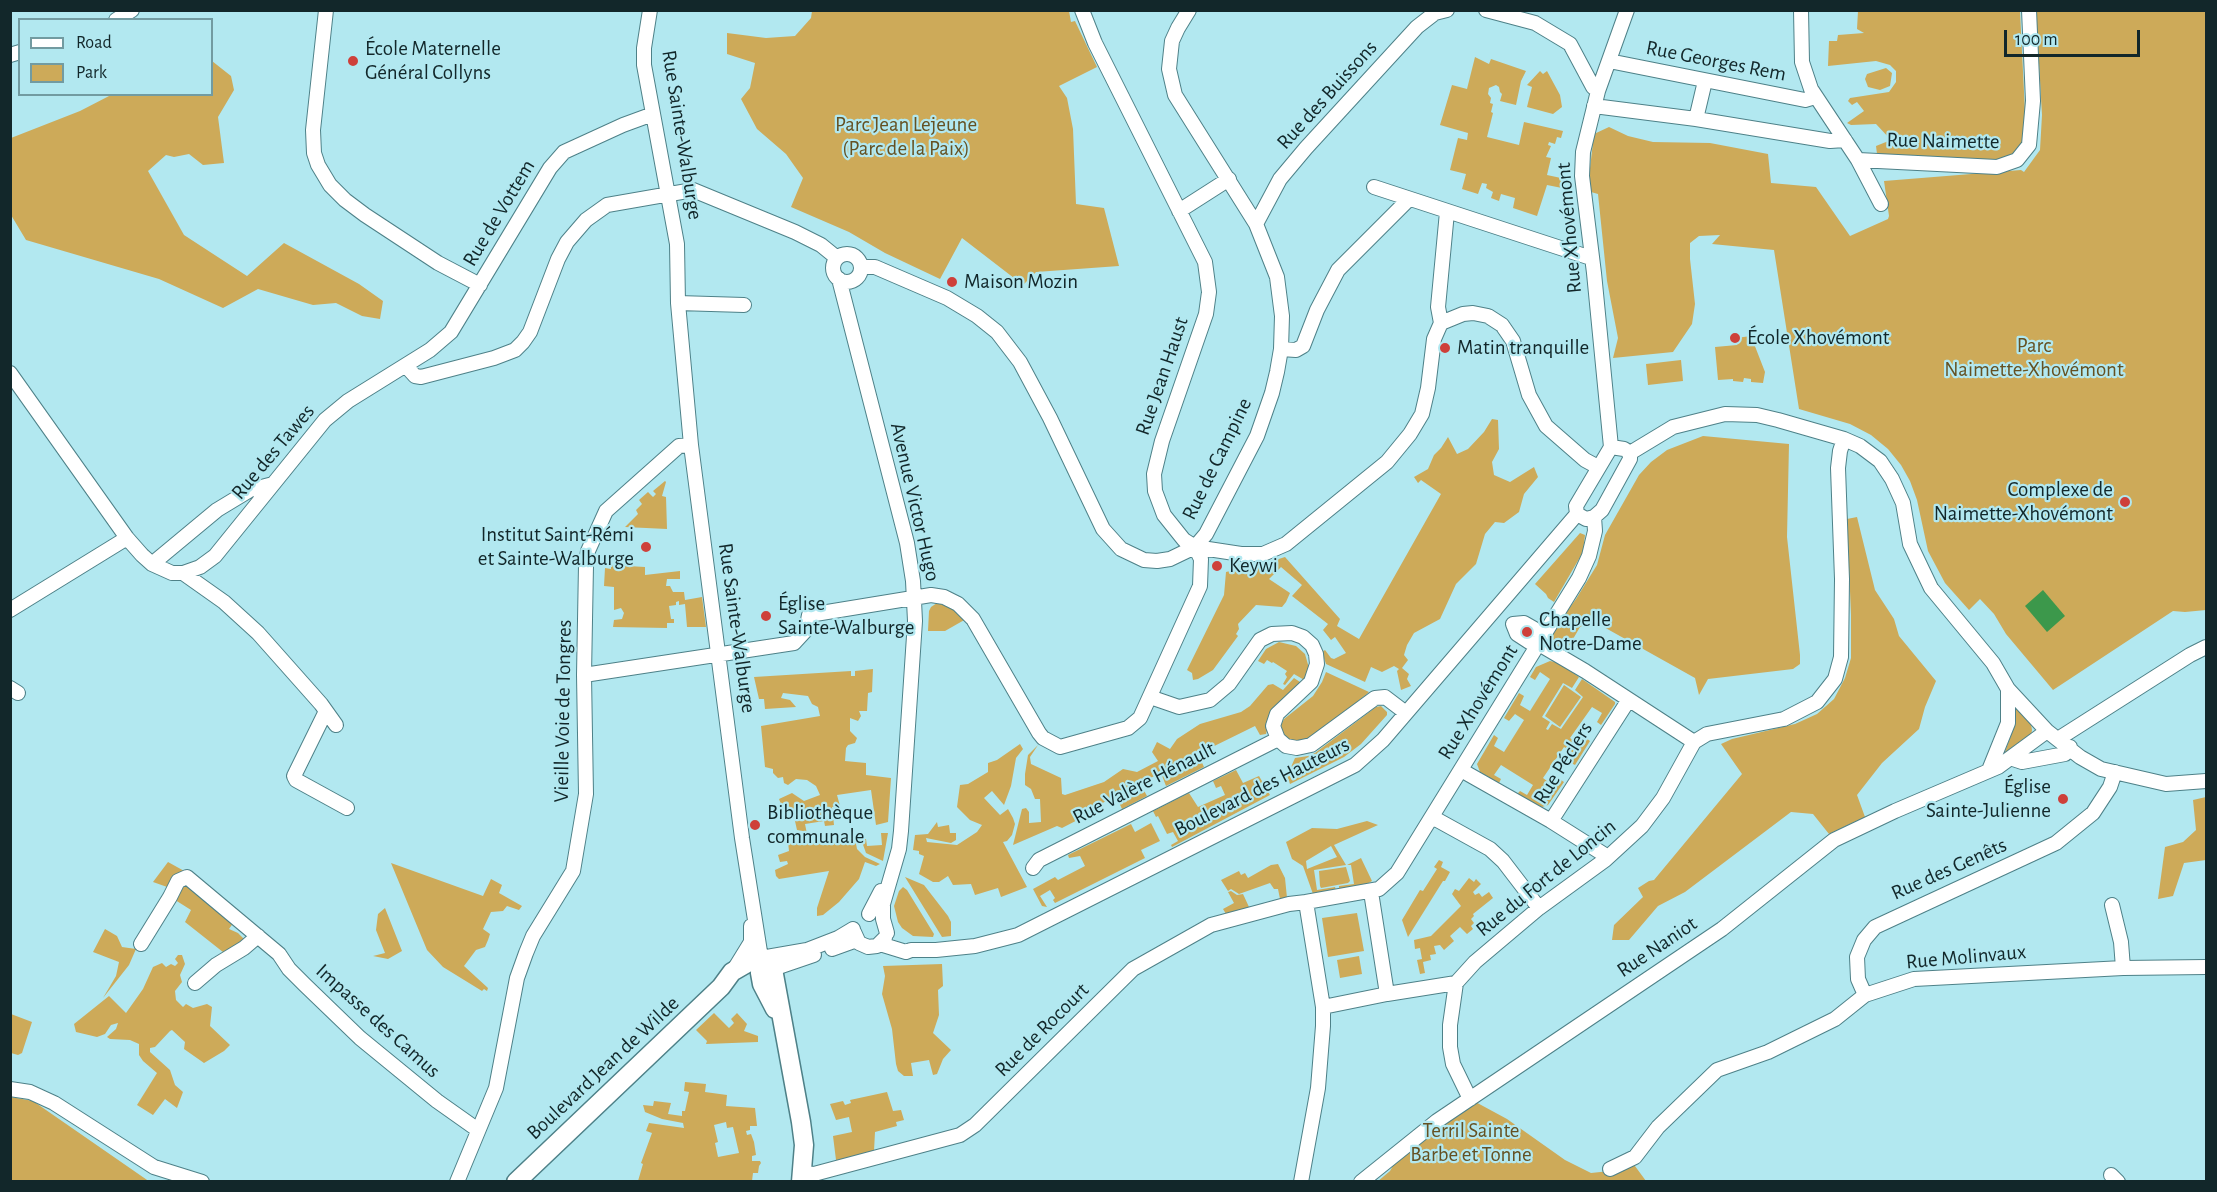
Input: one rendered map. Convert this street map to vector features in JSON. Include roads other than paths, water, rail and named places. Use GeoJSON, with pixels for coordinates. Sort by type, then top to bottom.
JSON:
{"type":"FeatureCollection","features":[{"type":"Feature","properties":{"kind":"main road","name":"Boulevard Jean de Wilde"},"geometry":{"type":"LineString","coordinates":[[516,1182],[726,980],[751,961],[765,966]]}},
{"type":"Feature","properties":{"kind":"main road","name":"Rue Sainte-Walburge"},"geometry":{"type":"LineString","coordinates":[[765,966],[764,989],[782,1022],[801,1122],[804,1145],[802,1177]]}},
{"type":"Feature","properties":{"kind":"street"},"geometry":{"type":"LineString","coordinates":[[119,18],[132,10]]}},
{"type":"Feature","properties":{"kind":"street"},"geometry":{"type":"LineString","coordinates":[[326,10],[313,130],[314,153],[318,165],[330,185],[365,215],[438,263],[480,285]]}},
{"type":"Feature","properties":{"kind":"street","name":"Rue Sainte-Walburge"},"geometry":{"type":"LineString","coordinates":[[650,10],[644,48],[644,65],[677,244],[678,303],[691,445],[751,898],[765,966]]}},
{"type":"Feature","properties":{"kind":"street","name":"Rue Jean Haust"},"geometry":{"type":"LineString","coordinates":[[1082,10],[1095,43],[1205,262],[1208,298],[1206,314],[1161,441],[1154,474],[1155,491],[1164,515],[1176,532],[1195,547]]}},
{"type":"Feature","properties":{"kind":"street","name":"Rue de Campine"},"geometry":{"type":"LineString","coordinates":[[669,194],[693,190],[703,193],[795,232],[821,245],[837,258],[850,255],[858,260],[862,267],[875,267],[946,298],[977,316],[997,333],[1020,362],[1050,418],[1103,529],[1121,549],[1144,560],[1170,559],[1195,547],[1206,534],[1257,436],[1272,393],[1281,349],[1282,316],[1277,277],[1256,224],[1175,95],[1169,60],[1172,41],[1189,10]]}},
{"type":"Feature","properties":{"kind":"street","name":"Rue des Buissons"},"geometry":{"type":"LineString","coordinates":[[1256,224],[1280,179],[1306,148],[1417,27],[1435,13],[1447,10]]}},
{"type":"Feature","properties":{"kind":"street"},"geometry":{"type":"LineString","coordinates":[[1486,10],[1535,23],[1570,44],[1593,87],[1598,91]]}},
{"type":"Feature","properties":{"kind":"street","name":"Rue Xhovémont"},"geometry":{"type":"LineString","coordinates":[[1611,447],[1582,176],[1583,152],[1598,91],[1627,10]]}},
{"type":"Feature","properties":{"kind":"street","name":"Rue Naimette"},"geometry":{"type":"LineString","coordinates":[[1801,10],[1802,62],[1815,97],[1858,160],[1881,204]]}},
{"type":"Feature","properties":{"kind":"street","name":"Rue Naimette"},"geometry":{"type":"LineString","coordinates":[[1858,160],[1997,167],[2017,160],[2029,145],[2033,101],[2029,10]]}},
{"type":"Feature","properties":{"kind":"street","name":"Rue Georges Rem"},"geometry":{"type":"LineString","coordinates":[[1609,61],[1805,100],[1815,97]]}},
{"type":"Feature","properties":{"kind":"street"},"geometry":{"type":"LineString","coordinates":[[1696,119],[1704,81]]}},
{"type":"Feature","properties":{"kind":"street"},"geometry":{"type":"LineString","coordinates":[[1594,106],[1696,119],[1830,141],[1845,140]]}},
{"type":"Feature","properties":{"kind":"street","name":"Rue de Vottem"},"geometry":{"type":"LineString","coordinates":[[406,366],[451,332],[550,168],[564,152],[653,114]]}},
{"type":"Feature","properties":{"kind":"street"},"geometry":{"type":"LineString","coordinates":[[1179,211],[1229,179]]}},
{"type":"Feature","properties":{"kind":"street"},"geometry":{"type":"LineString","coordinates":[[1374,188],[1592,258]]}},
{"type":"Feature","properties":{"kind":"street"},"geometry":{"type":"LineString","coordinates":[[406,366],[415,376],[421,377],[494,358],[515,350],[530,332],[558,259],[567,242],[586,220],[608,205],[669,194]]}},
{"type":"Feature","properties":{"kind":"street"},"geometry":{"type":"LineString","coordinates":[[1281,349],[1296,350],[1303,346],[1317,310],[1338,270],[1408,200]]}},
{"type":"Feature","properties":{"kind":"street"},"geometry":{"type":"LineString","coordinates":[[1195,547],[1241,554],[1263,554],[1286,544],[1393,457],[1422,414],[1428,388],[1434,339],[1441,323],[1438,307],[1447,212]]}},
{"type":"Feature","properties":{"kind":"street"},"geometry":{"type":"LineString","coordinates":[[837,258],[834,271],[843,281],[853,281],[860,274],[862,267]]}},
{"type":"Feature","properties":{"kind":"street","name":"Avenue Victor Hugo"},"geometry":{"type":"LineString","coordinates":[[839,279],[908,543],[915,598],[902,831],[883,904],[883,932]]}},
{"type":"Feature","properties":{"kind":"street","name":"Avenue Victor Hugo"},"geometry":{"type":"LineString","coordinates":[[848,314],[853,281]]}},
{"type":"Feature","properties":{"kind":"street"},"geometry":{"type":"LineString","coordinates":[[678,303],[744,304]]}},
{"type":"Feature","properties":{"kind":"street"},"geometry":{"type":"LineString","coordinates":[[1441,323],[1463,314],[1473,313],[1488,316],[1502,325],[1513,341],[1529,395],[1546,426],[1585,460],[1598,467]]}},
{"type":"Feature","properties":{"kind":"street","name":"Rue des Tawes"},"geometry":{"type":"LineString","coordinates":[[183,573],[200,567],[214,556],[325,420],[348,401],[406,366]]}},
{"type":"Feature","properties":{"kind":"street"},"geometry":{"type":"LineString","coordinates":[[10,373],[127,538],[152,564],[172,573],[183,573],[224,602],[258,633],[336,725]]}},
{"type":"Feature","properties":{"kind":"street"},"geometry":{"type":"LineString","coordinates":[[1630,453],[1624,449],[1611,447],[1576,506],[1577,514],[1586,519],[1594,517],[1602,510],[1626,468],[1630,453],[1673,427],[1725,414],[1757,415],[1805,427],[1860,446],[1880,461],[1892,479],[1903,503],[1910,544],[1932,588],[1993,663],[2007,689],[2053,735],[2080,757],[2101,769],[2166,784],[2206,781]]}},
{"type":"Feature","properties":{"kind":"street"},"geometry":{"type":"LineString","coordinates":[[1540,642],[1694,742],[1707,734],[1784,719],[1817,702],[1835,679],[1841,657],[1842,579],[1838,468],[1844,439]]}},
{"type":"Feature","properties":{"kind":"street","name":"Vieille Voie de Tongres"},"geometry":{"type":"LineString","coordinates":[[457,1182],[498,1080],[517,978],[526,953],[533,936],[573,870],[586,794],[584,675],[586,565],[592,538],[606,511],[679,446],[691,445]]}},
{"type":"Feature","properties":{"kind":"street"},"geometry":{"type":"LineString","coordinates":[[152,564],[217,510],[250,490],[273,484]]}},
{"type":"Feature","properties":{"kind":"street","name":"Boulevard des Hauteurs"},"geometry":{"type":"LineString","coordinates":[[855,934],[859,944],[868,947],[883,932],[907,944],[912,950],[975,946],[1008,939],[1356,765],[1376,747],[1406,713],[1577,514]]}},
{"type":"Feature","properties":{"kind":"street","name":"Rue Xhovémont"},"geometry":{"type":"LineString","coordinates":[[1371,892],[1386,885],[1397,873],[1579,578],[1589,556],[1595,531],[1594,517]]}},
{"type":"Feature","properties":{"kind":"street"},"geometry":{"type":"LineString","coordinates":[[10,610],[127,538]]}},
{"type":"Feature","properties":{"kind":"street"},"geometry":{"type":"LineString","coordinates":[[584,675],[794,643],[806,630],[809,615],[931,595],[944,597],[958,604],[973,619],[1039,733],[1043,738],[1060,747],[1128,728],[1140,718],[1200,586],[1201,560],[1195,547]]}},
{"type":"Feature","properties":{"kind":"street"},"geometry":{"type":"LineString","coordinates":[[1494,610],[1510,621]]}},
{"type":"Feature","properties":{"kind":"street"},"geometry":{"type":"LineString","coordinates":[[1150,697],[1179,707],[1210,700],[1228,684],[1260,640],[1272,634],[1292,633],[1303,637],[1312,645],[1317,664],[1311,682],[1277,714],[1273,726],[1278,739],[1286,746],[1297,748],[1311,745],[1374,698],[1385,697],[1406,713]]}},
{"type":"Feature","properties":{"kind":"street","name":"Rue Naniot"},"geometry":{"type":"LineString","coordinates":[[1362,1182],[1406,1144],[1470,1099],[1722,929],[1834,840],[1989,770],[2206,647]]}},
{"type":"Feature","properties":{"kind":"street"},"geometry":{"type":"LineString","coordinates":[[1989,770],[2008,723],[2007,689]]}},
{"type":"Feature","properties":{"kind":"street","name":"Rue Péclers"},"geometry":{"type":"LineString","coordinates":[[1608,857],[1551,821],[1628,701]]}},
{"type":"Feature","properties":{"kind":"street"},"geometry":{"type":"LineString","coordinates":[[326,711],[294,777],[346,808]]}},
{"type":"Feature","properties":{"kind":"street","name":"Rue Valère Hénault"},"geometry":{"type":"LineString","coordinates":[[1033,868],[1045,857],[1278,739]]}},
{"type":"Feature","properties":{"kind":"street","name":"Rue du Fort de Loncin"},"geometry":{"type":"LineString","coordinates":[[1456,983],[1475,962],[1539,908],[1608,857],[1642,826],[1663,798],[1694,742]]}},
{"type":"Feature","properties":{"kind":"street"},"geometry":{"type":"LineString","coordinates":[[2010,758],[2022,762],[2065,754],[2070,747]]}},
{"type":"Feature","properties":{"kind":"street"},"geometry":{"type":"LineString","coordinates":[[1461,770],[1551,821]]}},
{"type":"Feature","properties":{"kind":"street","name":"Rue des Genêts"},"geometry":{"type":"LineString","coordinates":[[1865,995],[1858,979],[1857,957],[1864,940],[1875,927],[2056,843],[2093,813],[2106,794],[2115,772]]}},
{"type":"Feature","properties":{"kind":"street"},"geometry":{"type":"LineString","coordinates":[[1432,817],[1490,849],[1503,861],[1539,908]]}},
{"type":"Feature","properties":{"kind":"street","name":"Impasse des Camus"},"geometry":{"type":"LineString","coordinates":[[141,944],[178,880],[187,877],[279,954],[305,985],[360,1038],[437,1101],[478,1130]]}},
{"type":"Feature","properties":{"kind":"street","name":"Avenue Victor Hugo"},"geometry":{"type":"LineString","coordinates":[[855,934],[860,917],[868,914],[889,880]]}},
{"type":"Feature","properties":{"kind":"street"},"geometry":{"type":"LineString","coordinates":[[1371,892],[1387,994]]}},
{"type":"Feature","properties":{"kind":"street","name":"Rue de Rocourt"},"geometry":{"type":"LineString","coordinates":[[802,1177],[960,1135],[975,1125],[1133,969],[1210,925],[1289,904],[1371,892]]}},
{"type":"Feature","properties":{"kind":"street"},"geometry":{"type":"LineString","coordinates":[[726,980],[751,942],[753,935],[748,907],[751,898]]}},
{"type":"Feature","properties":{"kind":"street"},"geometry":{"type":"LineString","coordinates":[[1301,1182],[1318,1088],[1323,1007],[1306,902]]}},
{"type":"Feature","properties":{"kind":"street"},"geometry":{"type":"LineString","coordinates":[[2112,905],[2121,942],[2123,968]]}},
{"type":"Feature","properties":{"kind":"street"},"geometry":{"type":"LineString","coordinates":[[868,914],[883,932]]}},
{"type":"Feature","properties":{"kind":"street"},"geometry":{"type":"LineString","coordinates":[[765,966],[838,938],[855,934]]}},
{"type":"Feature","properties":{"kind":"street"},"geometry":{"type":"LineString","coordinates":[[195,983],[216,965],[244,948],[258,936]]}},
{"type":"Feature","properties":{"kind":"street","name":"Rue Molinvaux"},"geometry":{"type":"LineString","coordinates":[[1610,1168],[1635,1157],[1658,1127],[1718,1070],[1768,1052],[1835,1020],[1865,995],[1914,979],[2123,968],[2206,967]]}},
{"type":"Feature","properties":{"kind":"street"},"geometry":{"type":"LineString","coordinates":[[1323,1007],[1456,983],[1450,1025],[1450,1047],[1453,1064],[1470,1099]]}},
{"type":"Feature","properties":{"kind":"street"},"geometry":{"type":"LineString","coordinates":[[10,1089],[30,1092],[54,1102],[154,1167],[202,1182]]}},
{"type":"Feature","properties":{"kind":"place","name":"École Maternelle Général Collyns"},"geometry":{"type":"Point","coordinates":[353,61]}},
{"type":"Feature","properties":{"kind":"place","name":"Maison Mozin"},"geometry":{"type":"Point","coordinates":[952,282]}},
{"type":"Feature","properties":{"kind":"place","name":"École Xhovémont"},"geometry":{"type":"Point","coordinates":[1735,338]}},
{"type":"Feature","properties":{"kind":"place","name":"Matin tranquille"},"geometry":{"type":"Point","coordinates":[1445,348]}},
{"type":"Feature","properties":{"kind":"place","name":"Complexe de Naimette-Xhovémont"},"geometry":{"type":"Point","coordinates":[2125,502]}},
{"type":"Feature","properties":{"kind":"place","name":"Institut Saint-Rémi et Sainte-Walburge"},"geometry":{"type":"Point","coordinates":[646,547]}},
{"type":"Feature","properties":{"kind":"place","name":"Keywi"},"geometry":{"type":"Point","coordinates":[1217,566]}},
{"type":"Feature","properties":{"kind":"place","name":"Église Sainte-Walburge"},"geometry":{"type":"Point","coordinates":[766,616]}},
{"type":"Feature","properties":{"kind":"place","name":"Chapelle Notre-Dame"},"geometry":{"type":"Point","coordinates":[1527,632]}},
{"type":"Feature","properties":{"kind":"place","name":"Église Sainte-Julienne"},"geometry":{"type":"Point","coordinates":[2063,799]}},
{"type":"Feature","properties":{"kind":"place","name":"Bibliothèque communale"},"geometry":{"type":"Point","coordinates":[755,825]}},
{"type":"Feature","properties":{"kind":"park label","name":"Parc Jean Lejeune (Parc de la Paix)"},"geometry":{"type":"Point","coordinates":[906,137]}},
{"type":"Feature","properties":{"kind":"park label","name":"Parc Naimette-Xhovémont"},"geometry":{"type":"Point","coordinates":[2034,358]}},
{"type":"Feature","properties":{"kind":"park label","name":"Terril Sainte Barbe et Tonne"},"geometry":{"type":"Point","coordinates":[1471,1143]}}]}
